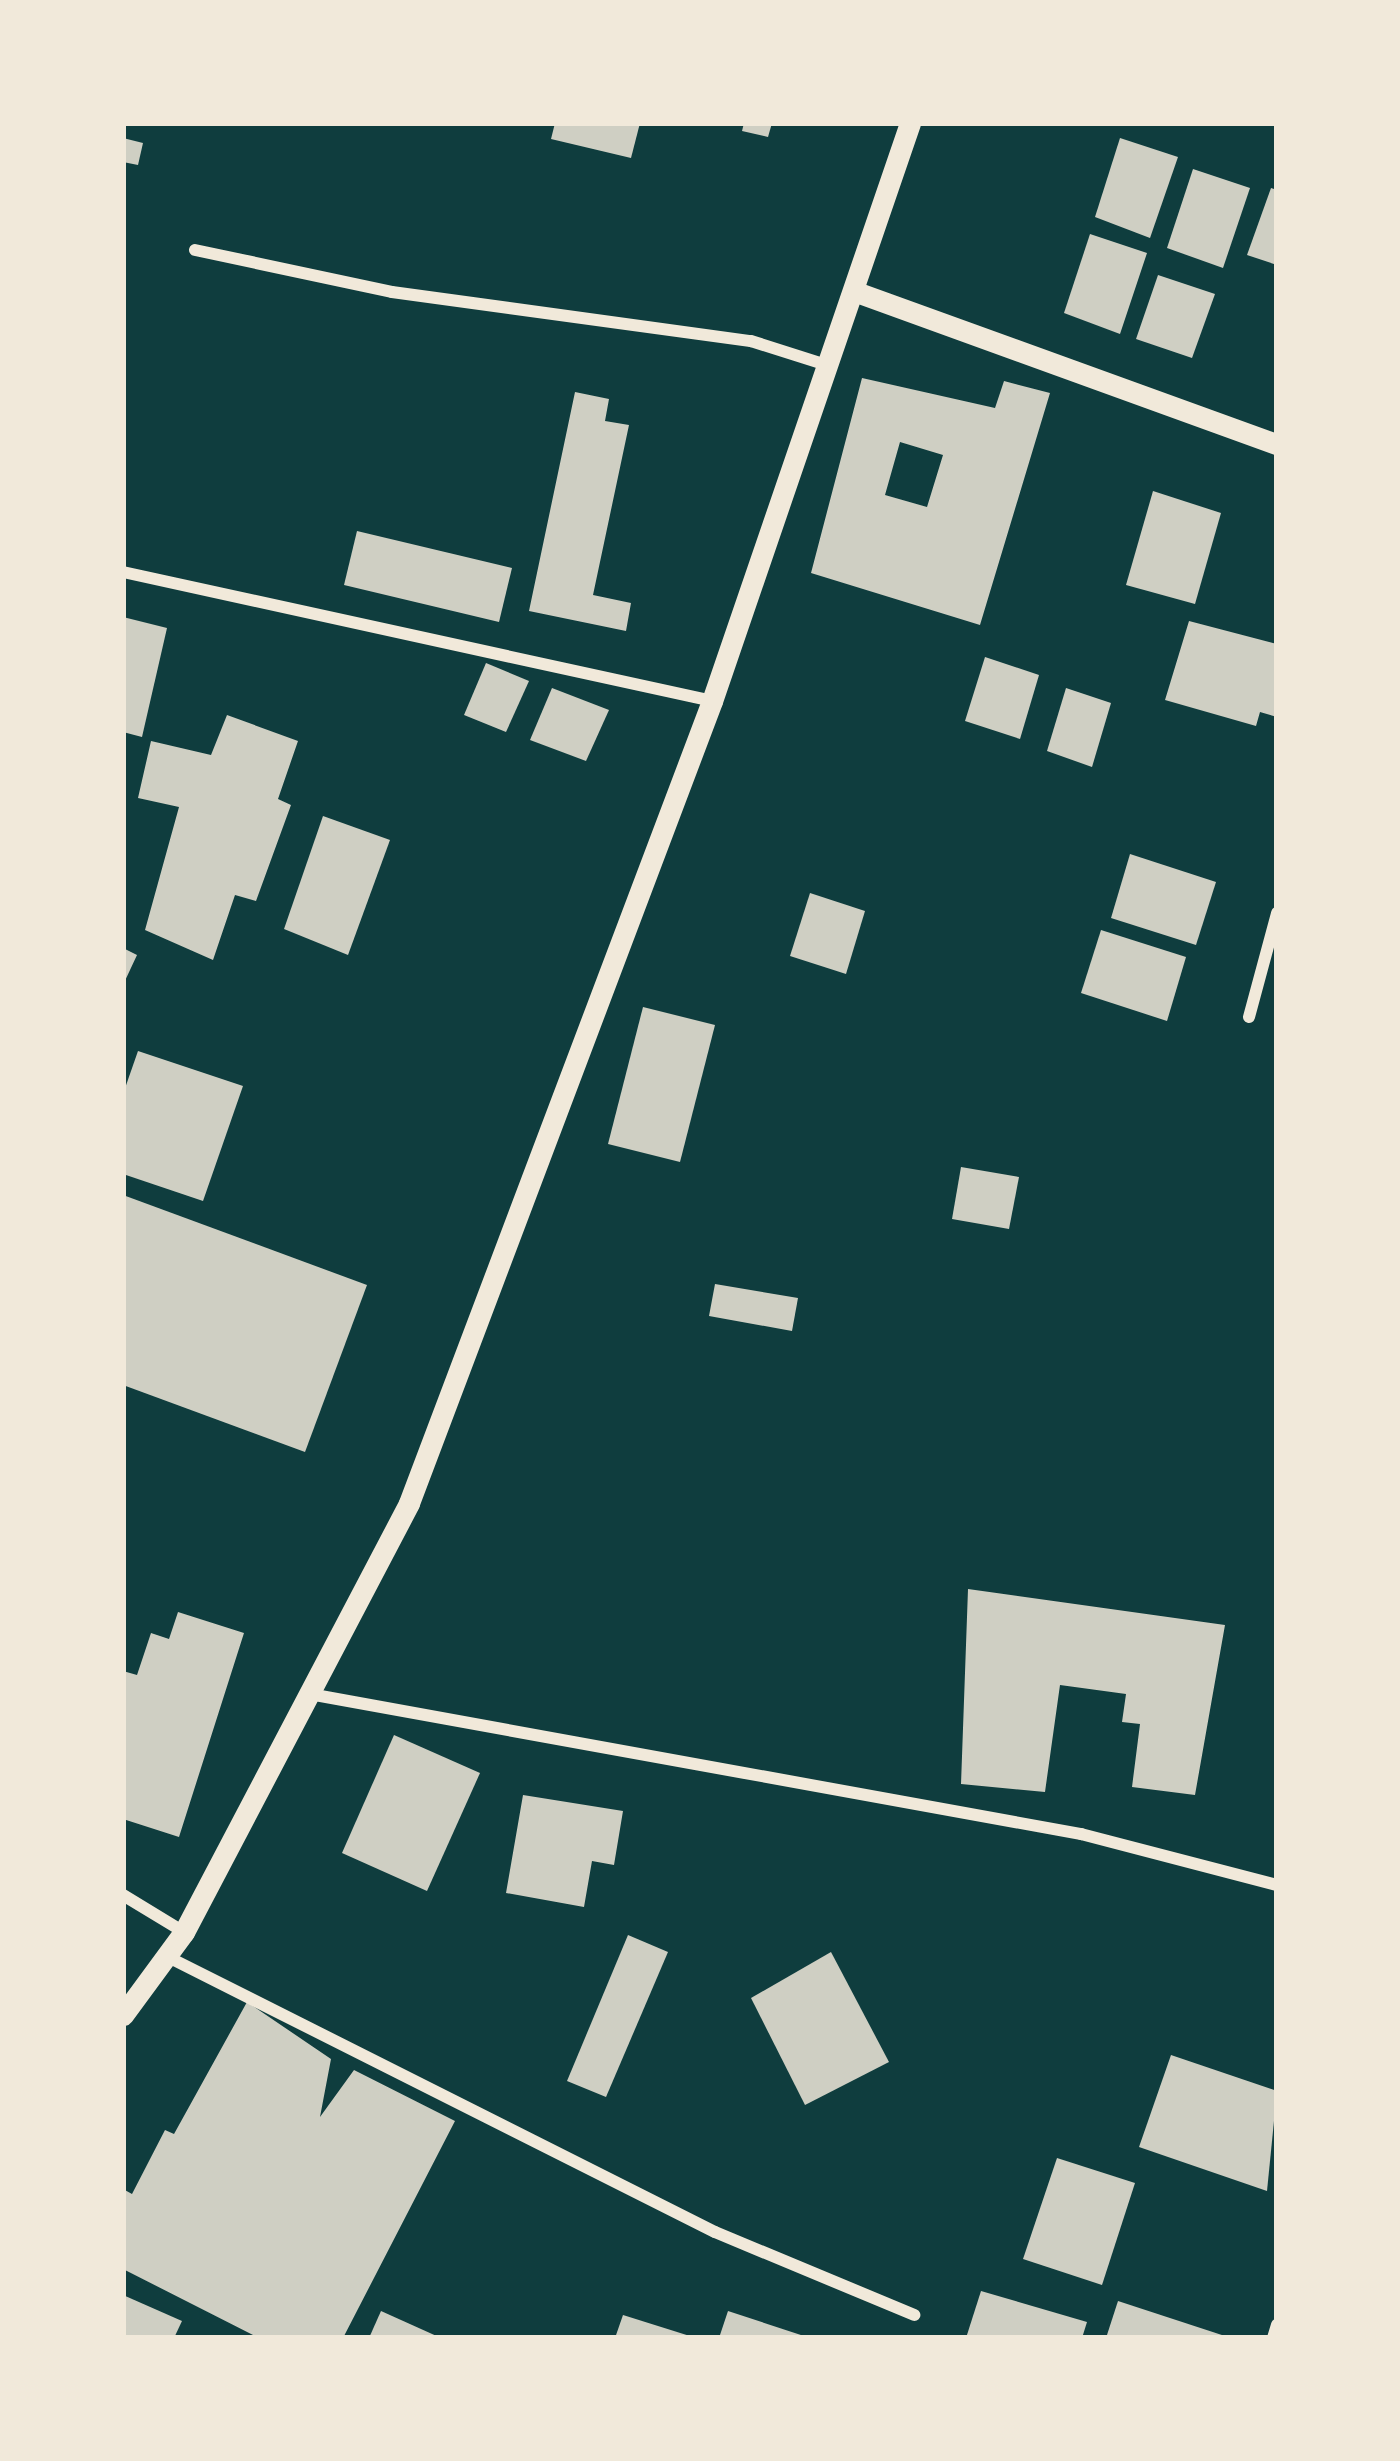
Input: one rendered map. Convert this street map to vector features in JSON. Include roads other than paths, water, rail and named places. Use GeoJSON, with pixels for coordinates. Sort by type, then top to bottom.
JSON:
{"type":"FeatureCollection","features":[{"type":"Feature","properties":{"kind":"street"},"geometry":{"type":"LineString","coordinates":[[123,2015],[184,1932],[315,1695],[409,1503],[712,701],[859,293],[910,123]]}},
{"type":"Feature","properties":{"kind":"street"},"geometry":{"type":"LineString","coordinates":[[195,250],[392,292],[752,341],[832,367]]}},
{"type":"Feature","properties":{"kind":"street"},"geometry":{"type":"LineString","coordinates":[[859,293],[1277,444]]}},
{"type":"Feature","properties":{"kind":"street"},"geometry":{"type":"LineString","coordinates":[[123,572],[712,701]]}},
{"type":"Feature","properties":{"kind":"street"},"geometry":{"type":"LineString","coordinates":[[1249,1017],[1277,913]]}},
{"type":"Feature","properties":{"kind":"street"},"geometry":{"type":"LineString","coordinates":[[315,1695],[1081,1834],[1277,1885]]}},
{"type":"Feature","properties":{"kind":"street"},"geometry":{"type":"LineString","coordinates":[[123,1895],[184,1932]]}},
{"type":"Feature","properties":{"kind":"street"},"geometry":{"type":"LineString","coordinates":[[165,1955],[715,2232],[914,2314]]}},
{"type":"Feature","properties":{"kind":"street"},"geometry":{"type":"LineString","coordinates":[[1273,2338],[1277,2325]]}}]}
